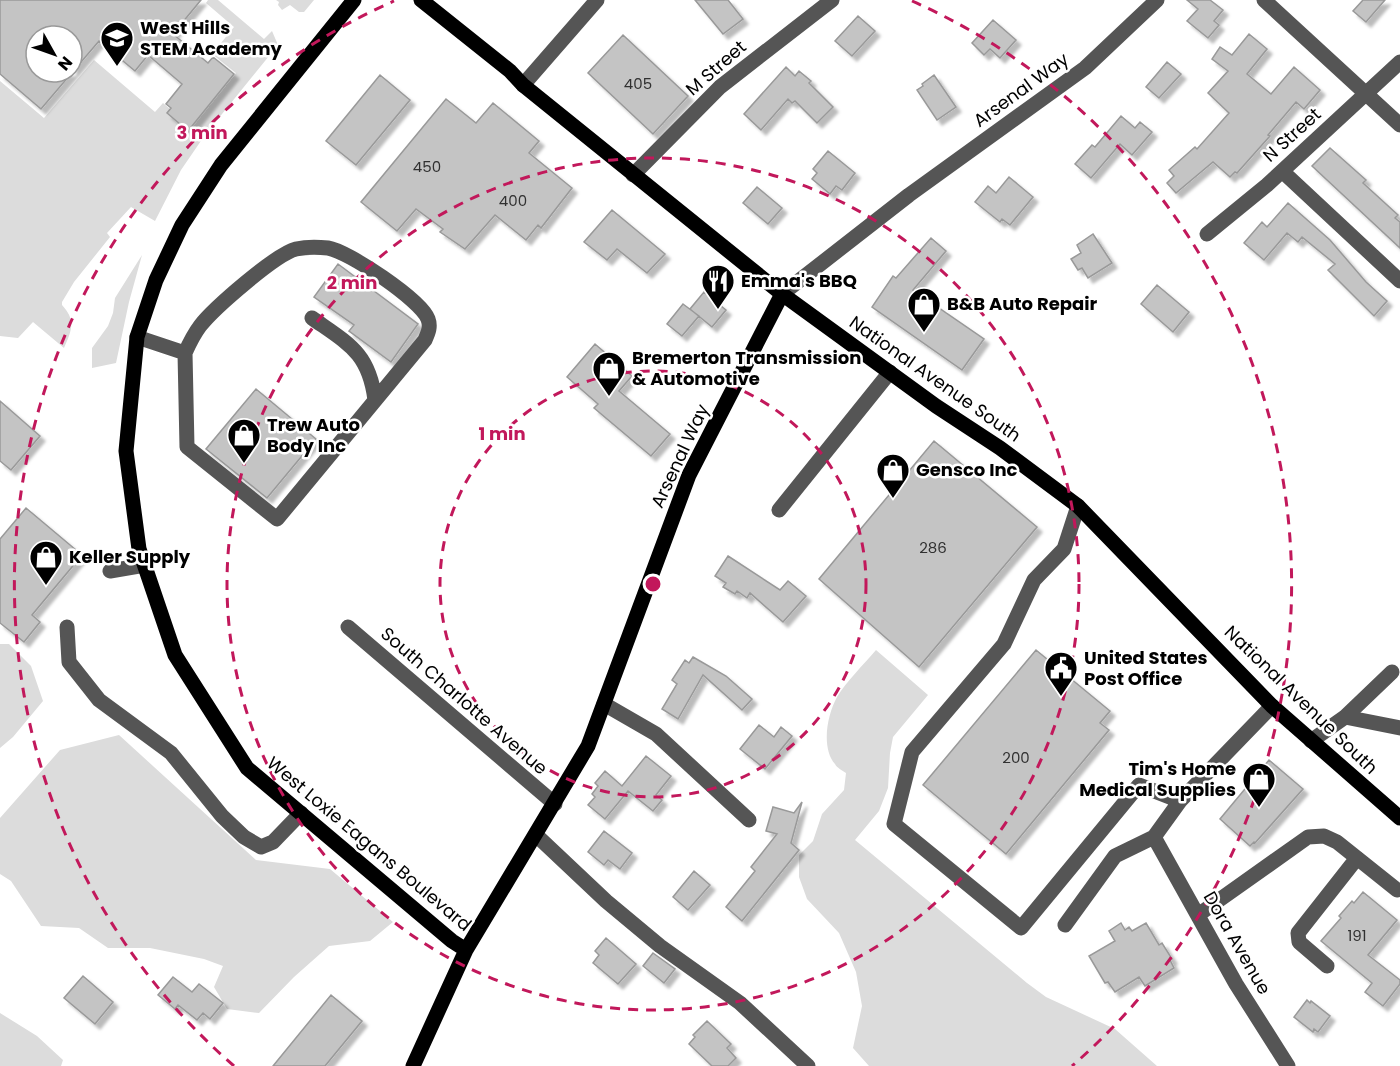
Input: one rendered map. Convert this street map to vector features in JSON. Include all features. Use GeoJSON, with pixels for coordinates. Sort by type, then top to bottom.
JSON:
{"type":"FeatureCollection","features":[{"type":"Feature","properties":{"kind":"main road","name":"West Loxie Eagans Boulevard"},"geometry":{"type":"LineString","coordinates":[[354,0],[220,165],[182,225],[156,280],[137,337],[126,451],[139,549],[175,655],[247,768],[452,941],[466,950]]}},
{"type":"Feature","properties":{"kind":"main road","name":"National Avenue South"},"geometry":{"type":"LineString","coordinates":[[421,0],[510,71],[523,85],[633,175],[782,294],[1078,506],[1272,706],[1400,818]]}},
{"type":"Feature","properties":{"kind":"main road","name":"Arsenal Way"},"geometry":{"type":"LineString","coordinates":[[413,1066],[466,950],[588,746],[689,475],[782,294]]}},
{"type":"Feature","properties":{"kind":"street"},"geometry":{"type":"LineString","coordinates":[[523,85],[597,0]]}},
{"type":"Feature","properties":{"kind":"street","name":"M Street"},"geometry":{"type":"LineString","coordinates":[[633,175],[720,87],[832,0]]}},
{"type":"Feature","properties":{"kind":"street","name":"Arsenal Way"},"geometry":{"type":"LineString","coordinates":[[782,294],[909,195],[1085,68],[1157,0]]}},
{"type":"Feature","properties":{"kind":"street"},"geometry":{"type":"LineString","coordinates":[[1264,0],[1400,125]]}},
{"type":"Feature","properties":{"kind":"street","name":"N Street"},"geometry":{"type":"LineString","coordinates":[[1207,234],[1282,171],[1400,62]]}},
{"type":"Feature","properties":{"kind":"street"},"geometry":{"type":"LineString","coordinates":[[1282,171],[1400,281]]}},
{"type":"Feature","properties":{"kind":"street"},"geometry":{"type":"LineString","coordinates":[[298,248],[329,249],[348,256],[389,282],[420,307],[427,317],[430,328],[425,340],[375,400],[277,519],[187,447],[184,353],[202,324],[249,280],[284,254],[298,248]]}},
{"type":"Feature","properties":{"kind":"street"},"geometry":{"type":"LineString","coordinates":[[312,318],[350,345],[360,355],[369,372],[375,400]]}},
{"type":"Feature","properties":{"kind":"street"},"geometry":{"type":"LineString","coordinates":[[137,337],[184,353]]}},
{"type":"Feature","properties":{"kind":"street"},"geometry":{"type":"LineString","coordinates":[[779,510],[890,372]]}},
{"type":"Feature","properties":{"kind":"street"},"geometry":{"type":"LineString","coordinates":[[1078,506],[1064,549],[1034,580],[1004,644],[912,752],[894,824],[1021,928],[1139,785],[1180,801]]}},
{"type":"Feature","properties":{"kind":"street"},"geometry":{"type":"LineString","coordinates":[[110,571],[145,565]]}},
{"type":"Feature","properties":{"kind":"street"},"geometry":{"type":"LineString","coordinates":[[67,627],[69,662],[99,700],[171,753],[222,816],[244,837],[261,847],[273,842],[301,813]]}},
{"type":"Feature","properties":{"kind":"street","name":"South Charlotte Avenue"},"geometry":{"type":"LineString","coordinates":[[348,627],[555,804]]}},
{"type":"Feature","properties":{"kind":"street"},"geometry":{"type":"LineString","coordinates":[[1311,741],[1345,717],[1392,672]]}},
{"type":"Feature","properties":{"kind":"street"},"geometry":{"type":"LineString","coordinates":[[604,704],[656,734],[749,820]]}},
{"type":"Feature","properties":{"kind":"street"},"geometry":{"type":"LineString","coordinates":[[1065,925],[1115,855],[1154,837],[1180,801],[1272,706]]}},
{"type":"Feature","properties":{"kind":"street"},"geometry":{"type":"LineString","coordinates":[[1345,717],[1400,729]]}},
{"type":"Feature","properties":{"kind":"street"},"geometry":{"type":"LineString","coordinates":[[536,835],[606,901],[660,946],[740,1003],[808,1066]]}},
{"type":"Feature","properties":{"kind":"street"},"geometry":{"type":"LineString","coordinates":[[1198,915],[1308,837],[1324,836],[1337,842],[1397,890]]}},
{"type":"Feature","properties":{"kind":"street","name":"Dora Avenue"},"geometry":{"type":"LineString","coordinates":[[1154,837],[1236,984],[1288,1066]]}},
{"type":"Feature","properties":{"kind":"street"},"geometry":{"type":"LineString","coordinates":[[1327,966],[1299,942],[1298,933],[1357,858]]}},
{"type":"Feature","properties":{"kind":"shaded area"},"geometry":{"type":"Polygon","coordinates":[[[208,0],[218,0],[264,39],[272,31],[278,45],[205,135],[181,170],[155,221],[131,207],[107,233],[110,237],[74,282],[62,302],[71,320],[69,336],[64,348],[33,322],[18,338],[0,336],[0,81],[44,118],[73,84],[84,84],[84,72],[94,60],[155,112],[163,103],[170,109],[167,113],[188,131],[236,73],[212,54],[234,27],[206,3],[208,0]]]}},
{"type":"Feature","properties":{"kind":"shaded area"},"geometry":{"type":"Polygon","coordinates":[[[276,0],[314,0],[304,12],[299,12],[290,5],[282,10],[276,0]]]}},
{"type":"Feature","properties":{"kind":"shaded area"},"geometry":{"type":"Polygon","coordinates":[[[142,255],[116,363],[92,368],[92,348],[108,326],[115,298],[142,255]]]}},
{"type":"Feature","properties":{"kind":"shaded area"},"geometry":{"type":"Polygon","coordinates":[[[0,644],[9,644],[31,666],[43,701],[13,737],[0,748],[0,644]]]}},
{"type":"Feature","properties":{"kind":"shaded area"},"geometry":{"type":"Polygon","coordinates":[[[876,650],[928,695],[893,737],[888,788],[879,811],[855,840],[1027,983],[1046,997],[1115,1029],[1157,1066],[869,1066],[853,1048],[862,1006],[856,972],[839,933],[807,899],[799,877],[799,855],[813,841],[822,814],[844,790],[846,773],[837,767],[828,749],[828,722],[833,704],[845,685],[876,650]]]}},
{"type":"Feature","properties":{"kind":"shaded area"},"geometry":{"type":"Polygon","coordinates":[[[119,735],[256,860],[330,869],[393,922],[370,941],[329,946],[294,977],[259,1013],[227,1009],[214,987],[223,966],[204,959],[150,948],[108,948],[79,928],[41,926],[11,881],[0,874],[0,818],[60,750],[119,735]]]}},
{"type":"Feature","properties":{"kind":"shaded area"},"geometry":{"type":"Polygon","coordinates":[[[0,1013],[37,1036],[63,1060],[61,1066],[0,1066],[0,1013]]]}},
{"type":"Feature","properties":{"kind":"building"},"geometry":{"type":"Polygon","coordinates":[[[0,0],[201,0],[173,34],[208,63],[213,57],[234,74],[188,131],[167,113],[171,108],[166,104],[182,84],[148,55],[135,71],[99,41],[84,59],[84,24],[24,24],[24,84],[62,84],[41,109],[0,74],[0,0]]]}},
{"type":"Feature","properties":{"kind":"building"},"geometry":{"type":"Polygon","coordinates":[[[695,0],[728,0],[743,19],[723,34],[695,0]]]}},
{"type":"Feature","properties":{"kind":"building"},"geometry":{"type":"Polygon","coordinates":[[[1187,0],[1210,0],[1223,10],[1214,21],[1219,25],[1208,38],[1187,21],[1198,9],[1187,0]]]}},
{"type":"Feature","properties":{"kind":"building"},"geometry":{"type":"Polygon","coordinates":[[[1363,0],[1385,0],[1366,22],[1353,11],[1363,0]]]}},
{"type":"Feature","properties":{"kind":"building"},"geometry":{"type":"Polygon","coordinates":[[[858,16],[875,31],[852,56],[835,41],[858,16]]]}},
{"type":"Feature","properties":{"kind":"building"},"geometry":{"type":"Polygon","coordinates":[[[993,20],[1016,40],[1000,58],[990,49],[984,55],[972,43],[993,20]]]}},
{"type":"Feature","properties":{"kind":"building"},"geometry":{"type":"Polygon","coordinates":[[[1249,34],[1267,49],[1247,74],[1271,94],[1294,67],[1320,90],[1304,109],[1296,102],[1237,173],[1235,172],[1230,177],[1213,162],[1176,193],[1167,183],[1174,176],[1169,170],[1195,147],[1197,149],[1229,113],[1208,93],[1228,71],[1212,59],[1220,47],[1232,55],[1249,34]]]}},
{"type":"Feature","properties":{"kind":"building"},"geometry":{"type":"Polygon","coordinates":[[[623,35],[688,96],[653,134],[588,73],[623,35]]]}},
{"type":"Feature","properties":{"kind":"building"},"geometry":{"type":"Polygon","coordinates":[[[1167,62],[1181,74],[1159,98],[1146,87],[1167,62]]]}},
{"type":"Feature","properties":{"kind":"building"},"geometry":{"type":"Polygon","coordinates":[[[786,67],[795,76],[799,71],[811,81],[809,83],[833,107],[817,123],[795,101],[792,103],[788,99],[761,130],[744,114],[786,67]]]}},
{"type":"Feature","properties":{"kind":"building"},"geometry":{"type":"Polygon","coordinates":[[[380,75],[410,100],[356,165],[326,141],[380,75]]]}},
{"type":"Feature","properties":{"kind":"building"},"geometry":{"type":"Polygon","coordinates":[[[934,75],[956,107],[937,120],[917,90],[934,75]]]}},
{"type":"Feature","properties":{"kind":"building"},"geometry":{"type":"Polygon","coordinates":[[[446,99],[476,123],[493,103],[539,141],[529,153],[572,188],[541,228],[538,225],[526,240],[495,215],[465,249],[440,232],[443,229],[416,209],[397,231],[361,202],[446,99]]]}},
{"type":"Feature","properties":{"kind":"building"},"geometry":{"type":"Polygon","coordinates":[[[1121,116],[1135,128],[1140,122],[1152,132],[1132,155],[1120,144],[1091,178],[1075,164],[1092,145],[1095,147],[1121,116]]]}},
{"type":"Feature","properties":{"kind":"building"},"geometry":{"type":"Polygon","coordinates":[[[1330,148],[1366,180],[1363,183],[1398,215],[1395,218],[1400,222],[1400,248],[1312,166],[1330,148]]]}},
{"type":"Feature","properties":{"kind":"building"},"geometry":{"type":"Polygon","coordinates":[[[828,151],[855,173],[842,190],[836,186],[830,194],[812,179],[817,173],[813,169],[828,151]]]}},
{"type":"Feature","properties":{"kind":"building"},"geometry":{"type":"Polygon","coordinates":[[[1009,177],[1033,197],[1010,225],[1002,219],[1000,222],[975,202],[988,186],[996,193],[1009,177]]]}},
{"type":"Feature","properties":{"kind":"building"},"geometry":{"type":"Polygon","coordinates":[[[757,187],[782,208],[768,224],[743,203],[757,187]]]}},
{"type":"Feature","properties":{"kind":"building"},"geometry":{"type":"Polygon","coordinates":[[[1288,203],[1330,240],[1366,282],[1387,301],[1374,316],[1328,270],[1335,264],[1302,237],[1298,242],[1287,233],[1264,260],[1244,243],[1262,222],[1267,227],[1288,203]]]}},
{"type":"Feature","properties":{"kind":"building"},"geometry":{"type":"Polygon","coordinates":[[[612,210],[665,254],[647,273],[617,249],[607,260],[584,242],[612,210]]]}},
{"type":"Feature","properties":{"kind":"building"},"geometry":{"type":"Polygon","coordinates":[[[1093,234],[1112,263],[1088,278],[1082,268],[1078,270],[1071,259],[1081,253],[1077,245],[1093,234]]]}},
{"type":"Feature","properties":{"kind":"building"},"geometry":{"type":"Polygon","coordinates":[[[931,238],[946,251],[913,290],[984,339],[962,370],[872,307],[893,276],[896,278],[931,238]]]}},
{"type":"Feature","properties":{"kind":"building"},"geometry":{"type":"Polygon","coordinates":[[[338,264],[418,324],[391,362],[349,331],[354,325],[314,297],[338,264]]]}},
{"type":"Feature","properties":{"kind":"building"},"geometry":{"type":"Polygon","coordinates":[[[1157,285],[1189,312],[1173,332],[1141,304],[1157,285]]]}},
{"type":"Feature","properties":{"kind":"building"},"geometry":{"type":"Polygon","coordinates":[[[704,292],[726,310],[712,327],[690,309],[704,292]]]}},
{"type":"Feature","properties":{"kind":"building"},"geometry":{"type":"Polygon","coordinates":[[[683,304],[699,316],[682,336],[667,324],[683,304]]]}},
{"type":"Feature","properties":{"kind":"building","name":"Bremerton Transmission & Automotive"},"geometry":{"type":"Polygon","coordinates":[[[595,344],[632,376],[619,391],[670,434],[651,456],[594,408],[598,404],[567,377],[595,344]]]}},
{"type":"Feature","properties":{"kind":"building"},"geometry":{"type":"Polygon","coordinates":[[[256,389],[316,439],[267,498],[206,449],[256,389]]]}},
{"type":"Feature","properties":{"kind":"building"},"geometry":{"type":"Polygon","coordinates":[[[0,401],[40,436],[11,470],[0,461],[0,401]]]}},
{"type":"Feature","properties":{"kind":"building"},"geometry":{"type":"Polygon","coordinates":[[[934,441],[1037,527],[919,667],[819,579],[934,441]]]}},
{"type":"Feature","properties":{"kind":"building"},"geometry":{"type":"Polygon","coordinates":[[[26,508],[82,555],[32,615],[40,622],[24,642],[0,623],[0,539],[26,508]]]}},
{"type":"Feature","properties":{"kind":"building"},"geometry":{"type":"Polygon","coordinates":[[[728,556],[780,590],[788,581],[806,596],[783,622],[750,593],[747,598],[737,591],[735,594],[723,587],[726,583],[715,576],[728,556]]]}},
{"type":"Feature","properties":{"kind":"building"},"geometry":{"type":"Polygon","coordinates":[[[1036,650],[1110,711],[1100,723],[1109,730],[1006,854],[923,785],[1036,650]]]}},
{"type":"Feature","properties":{"kind":"building"},"geometry":{"type":"Polygon","coordinates":[[[693,657],[726,676],[752,699],[742,710],[703,675],[678,719],[662,709],[677,684],[672,680],[685,660],[689,663],[693,657]]]}},
{"type":"Feature","properties":{"kind":"building"},"geometry":{"type":"Polygon","coordinates":[[[759,725],[774,737],[781,727],[792,736],[765,769],[740,749],[759,725]]]}},
{"type":"Feature","properties":{"kind":"building"},"geometry":{"type":"Polygon","coordinates":[[[646,756],[671,776],[656,795],[662,800],[653,811],[628,791],[605,819],[588,805],[595,797],[592,794],[598,786],[595,783],[605,771],[622,786],[646,756]]]}},
{"type":"Feature","properties":{"kind":"building"},"geometry":{"type":"Polygon","coordinates":[[[1269,760],[1303,789],[1250,846],[1220,819],[1269,760]]]}},
{"type":"Feature","properties":{"kind":"building"},"geometry":{"type":"Polygon","coordinates":[[[802,802],[791,843],[799,850],[742,921],[726,907],[755,871],[751,867],[777,834],[766,831],[773,807],[794,813],[802,802]]]}},
{"type":"Feature","properties":{"kind":"building"},"geometry":{"type":"Polygon","coordinates":[[[604,831],[632,853],[620,869],[608,860],[604,865],[588,852],[604,831]]]}},
{"type":"Feature","properties":{"kind":"building"},"geometry":{"type":"Polygon","coordinates":[[[694,871],[710,885],[688,910],[673,897],[694,871]]]}},
{"type":"Feature","properties":{"kind":"building"},"geometry":{"type":"Polygon","coordinates":[[[1363,892],[1397,920],[1368,955],[1400,980],[1400,984],[1383,1006],[1365,992],[1372,983],[1321,941],[1341,918],[1339,916],[1363,892]]]}},
{"type":"Feature","properties":{"kind":"building"},"geometry":{"type":"Polygon","coordinates":[[[1121,923],[1125,930],[1129,927],[1132,931],[1146,923],[1159,945],[1162,943],[1172,959],[1170,960],[1174,968],[1145,986],[1139,977],[1115,992],[1108,982],[1105,983],[1089,956],[1115,941],[1109,931],[1121,923]]]}},
{"type":"Feature","properties":{"kind":"building"},"geometry":{"type":"Polygon","coordinates":[[[606,938],[636,964],[618,984],[593,963],[599,955],[595,951],[606,938]]]}},
{"type":"Feature","properties":{"kind":"building"},"geometry":{"type":"Polygon","coordinates":[[[653,953],[675,969],[664,983],[643,966],[653,953]]]}},
{"type":"Feature","properties":{"kind":"building"},"geometry":{"type":"Polygon","coordinates":[[[83,976],[113,1002],[95,1024],[64,998],[83,976]]]}},
{"type":"Feature","properties":{"kind":"building"},"geometry":{"type":"Polygon","coordinates":[[[173,977],[192,992],[199,984],[223,1003],[210,1019],[203,1013],[197,1020],[178,1005],[175,1009],[158,995],[173,977]]]}},
{"type":"Feature","properties":{"kind":"building"},"geometry":{"type":"Polygon","coordinates":[[[331,995],[362,1021],[325,1066],[273,1066],[331,995]]]}},
{"type":"Feature","properties":{"kind":"building"},"geometry":{"type":"Polygon","coordinates":[[[1307,1000],[1330,1016],[1318,1032],[1314,1029],[1313,1032],[1294,1017],[1307,1000]]]}},
{"type":"Feature","properties":{"kind":"building"},"geometry":{"type":"Polygon","coordinates":[[[707,1021],[731,1044],[727,1048],[736,1058],[728,1066],[712,1066],[689,1044],[695,1037],[693,1035],[707,1021]]]}},
{"type":"Feature","properties":{"kind":"place","name":"West Hills STEM Academy"},"geometry":{"type":"Point","coordinates":[117,67]}},
{"type":"Feature","properties":{"kind":"place","name":"Emma's BBQ"},"geometry":{"type":"Point","coordinates":[718,310]}},
{"type":"Feature","properties":{"kind":"place","name":"B&B Auto Repair"},"geometry":{"type":"Point","coordinates":[924,333]}},
{"type":"Feature","properties":{"kind":"place","name":"Bremerton Transmission & Automotive"},"geometry":{"type":"Point","coordinates":[609,397]}},
{"type":"Feature","properties":{"kind":"place","name":"Trew Auto Body Inc"},"geometry":{"type":"Point","coordinates":[244,464]}},
{"type":"Feature","properties":{"kind":"place","name":"Gensco Inc"},"geometry":{"type":"Point","coordinates":[893,499]}},
{"type":"Feature","properties":{"kind":"place","name":"Keller Supply"},"geometry":{"type":"Point","coordinates":[46,586]}},
{"type":"Feature","properties":{"kind":"place","name":"United States Post Office"},"geometry":{"type":"Point","coordinates":[1061,697]}},
{"type":"Feature","properties":{"kind":"place","name":"Tim's Home Medical Supplies"},"geometry":{"type":"Point","coordinates":[1259,808]}}]}
